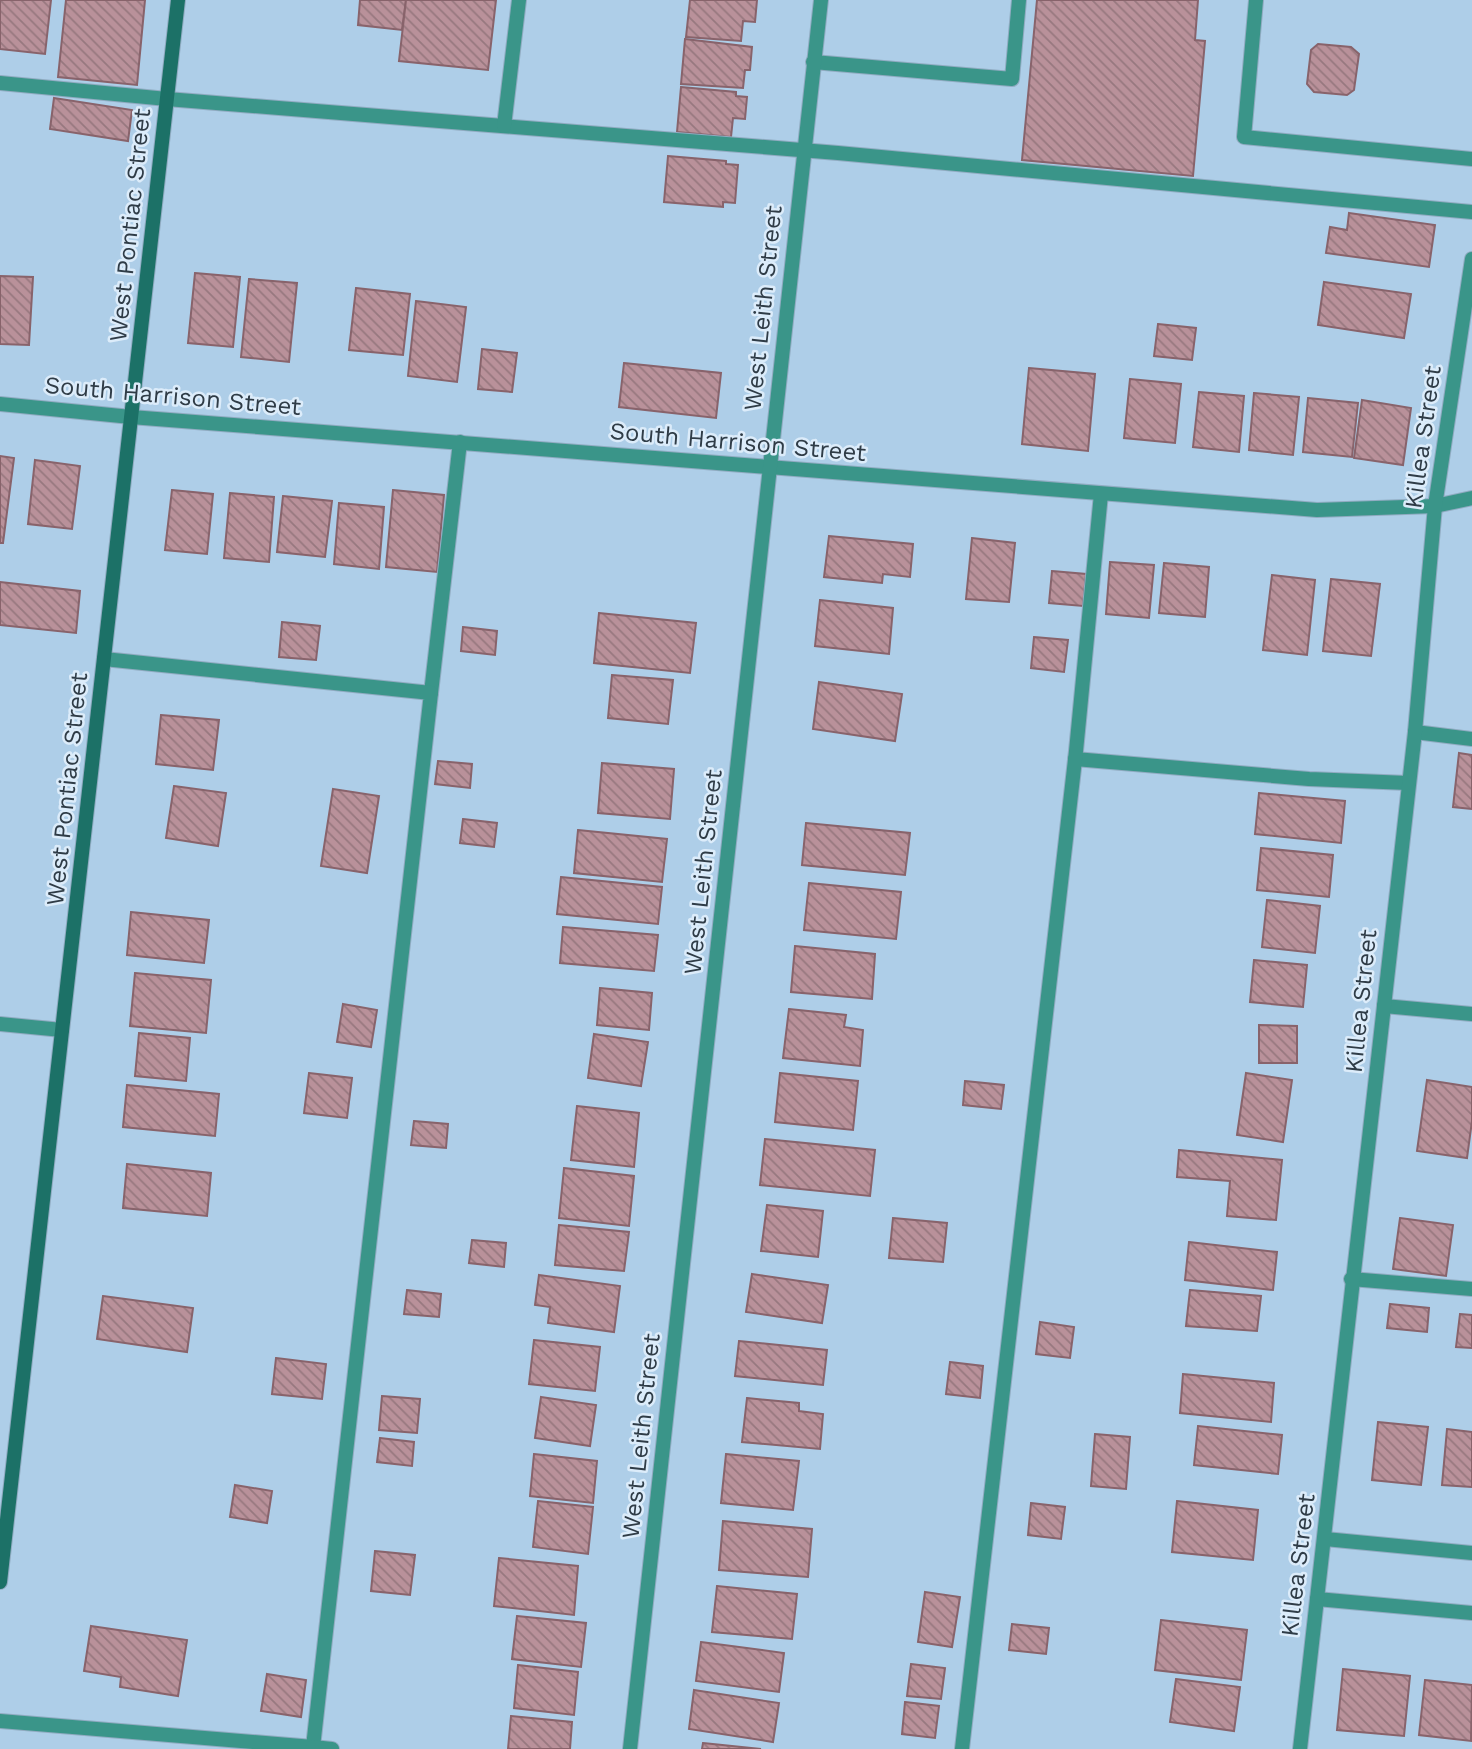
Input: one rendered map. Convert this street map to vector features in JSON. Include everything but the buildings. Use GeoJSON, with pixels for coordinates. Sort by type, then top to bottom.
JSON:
{"type":"FeatureCollection","features":[{"type":"Feature","properties":{"kind":"street","name":"West Pontiac Street"},"geometry":{"type":"LineString","coordinates":[[0,1582],[178,0]]}},
{"type":"Feature","properties":{"kind":"street"},"geometry":{"type":"LineString","coordinates":[[504,126],[519,0]]}},
{"type":"Feature","properties":{"kind":"street","name":"West Leith Street"},"geometry":{"type":"LineString","coordinates":[[630,1749],[821,0]]}},
{"type":"Feature","properties":{"kind":"street"},"geometry":{"type":"LineString","coordinates":[[813,62],[1012,79],[1020,0]]}},
{"type":"Feature","properties":{"kind":"street"},"geometry":{"type":"LineString","coordinates":[[1256,0],[1244,137],[1472,159]]}},
{"type":"Feature","properties":{"kind":"street"},"geometry":{"type":"LineString","coordinates":[[0,83],[803,150],[1472,212]]}},
{"type":"Feature","properties":{"kind":"street","name":"Killea Street"},"geometry":{"type":"LineString","coordinates":[[1300,1749],[1325,1539],[1351,1279],[1415,732],[1435,506],[1472,259]]}},
{"type":"Feature","properties":{"kind":"street","name":"South Harrison Street"},"geometry":{"type":"LineString","coordinates":[[0,404],[131,417],[1317,510],[1435,506],[1472,498]]}},
{"type":"Feature","properties":{"kind":"street"},"geometry":{"type":"LineString","coordinates":[[313,1747],[460,442]]}},
{"type":"Feature","properties":{"kind":"street"},"geometry":{"type":"LineString","coordinates":[[962,1749],[1075,759],[1101,494]]}},
{"type":"Feature","properties":{"kind":"street"},"geometry":{"type":"LineString","coordinates":[[104,659],[431,693]]}},
{"type":"Feature","properties":{"kind":"street"},"geometry":{"type":"LineString","coordinates":[[1415,732],[1472,739]]}},
{"type":"Feature","properties":{"kind":"street"},"geometry":{"type":"LineString","coordinates":[[1075,759],[1297,778],[1408,783]]}},
{"type":"Feature","properties":{"kind":"street"},"geometry":{"type":"LineString","coordinates":[[1384,1006],[1472,1014]]}},
{"type":"Feature","properties":{"kind":"street"},"geometry":{"type":"LineString","coordinates":[[0,1024],[62,1030]]}},
{"type":"Feature","properties":{"kind":"street"},"geometry":{"type":"LineString","coordinates":[[1351,1279],[1472,1289]]}},
{"type":"Feature","properties":{"kind":"street"},"geometry":{"type":"LineString","coordinates":[[1325,1539],[1472,1553]]}},
{"type":"Feature","properties":{"kind":"street"},"geometry":{"type":"LineString","coordinates":[[1317,1599],[1472,1613]]}},
{"type":"Feature","properties":{"kind":"street"},"geometry":{"type":"LineString","coordinates":[[0,1721],[331,1749]]}}]}
